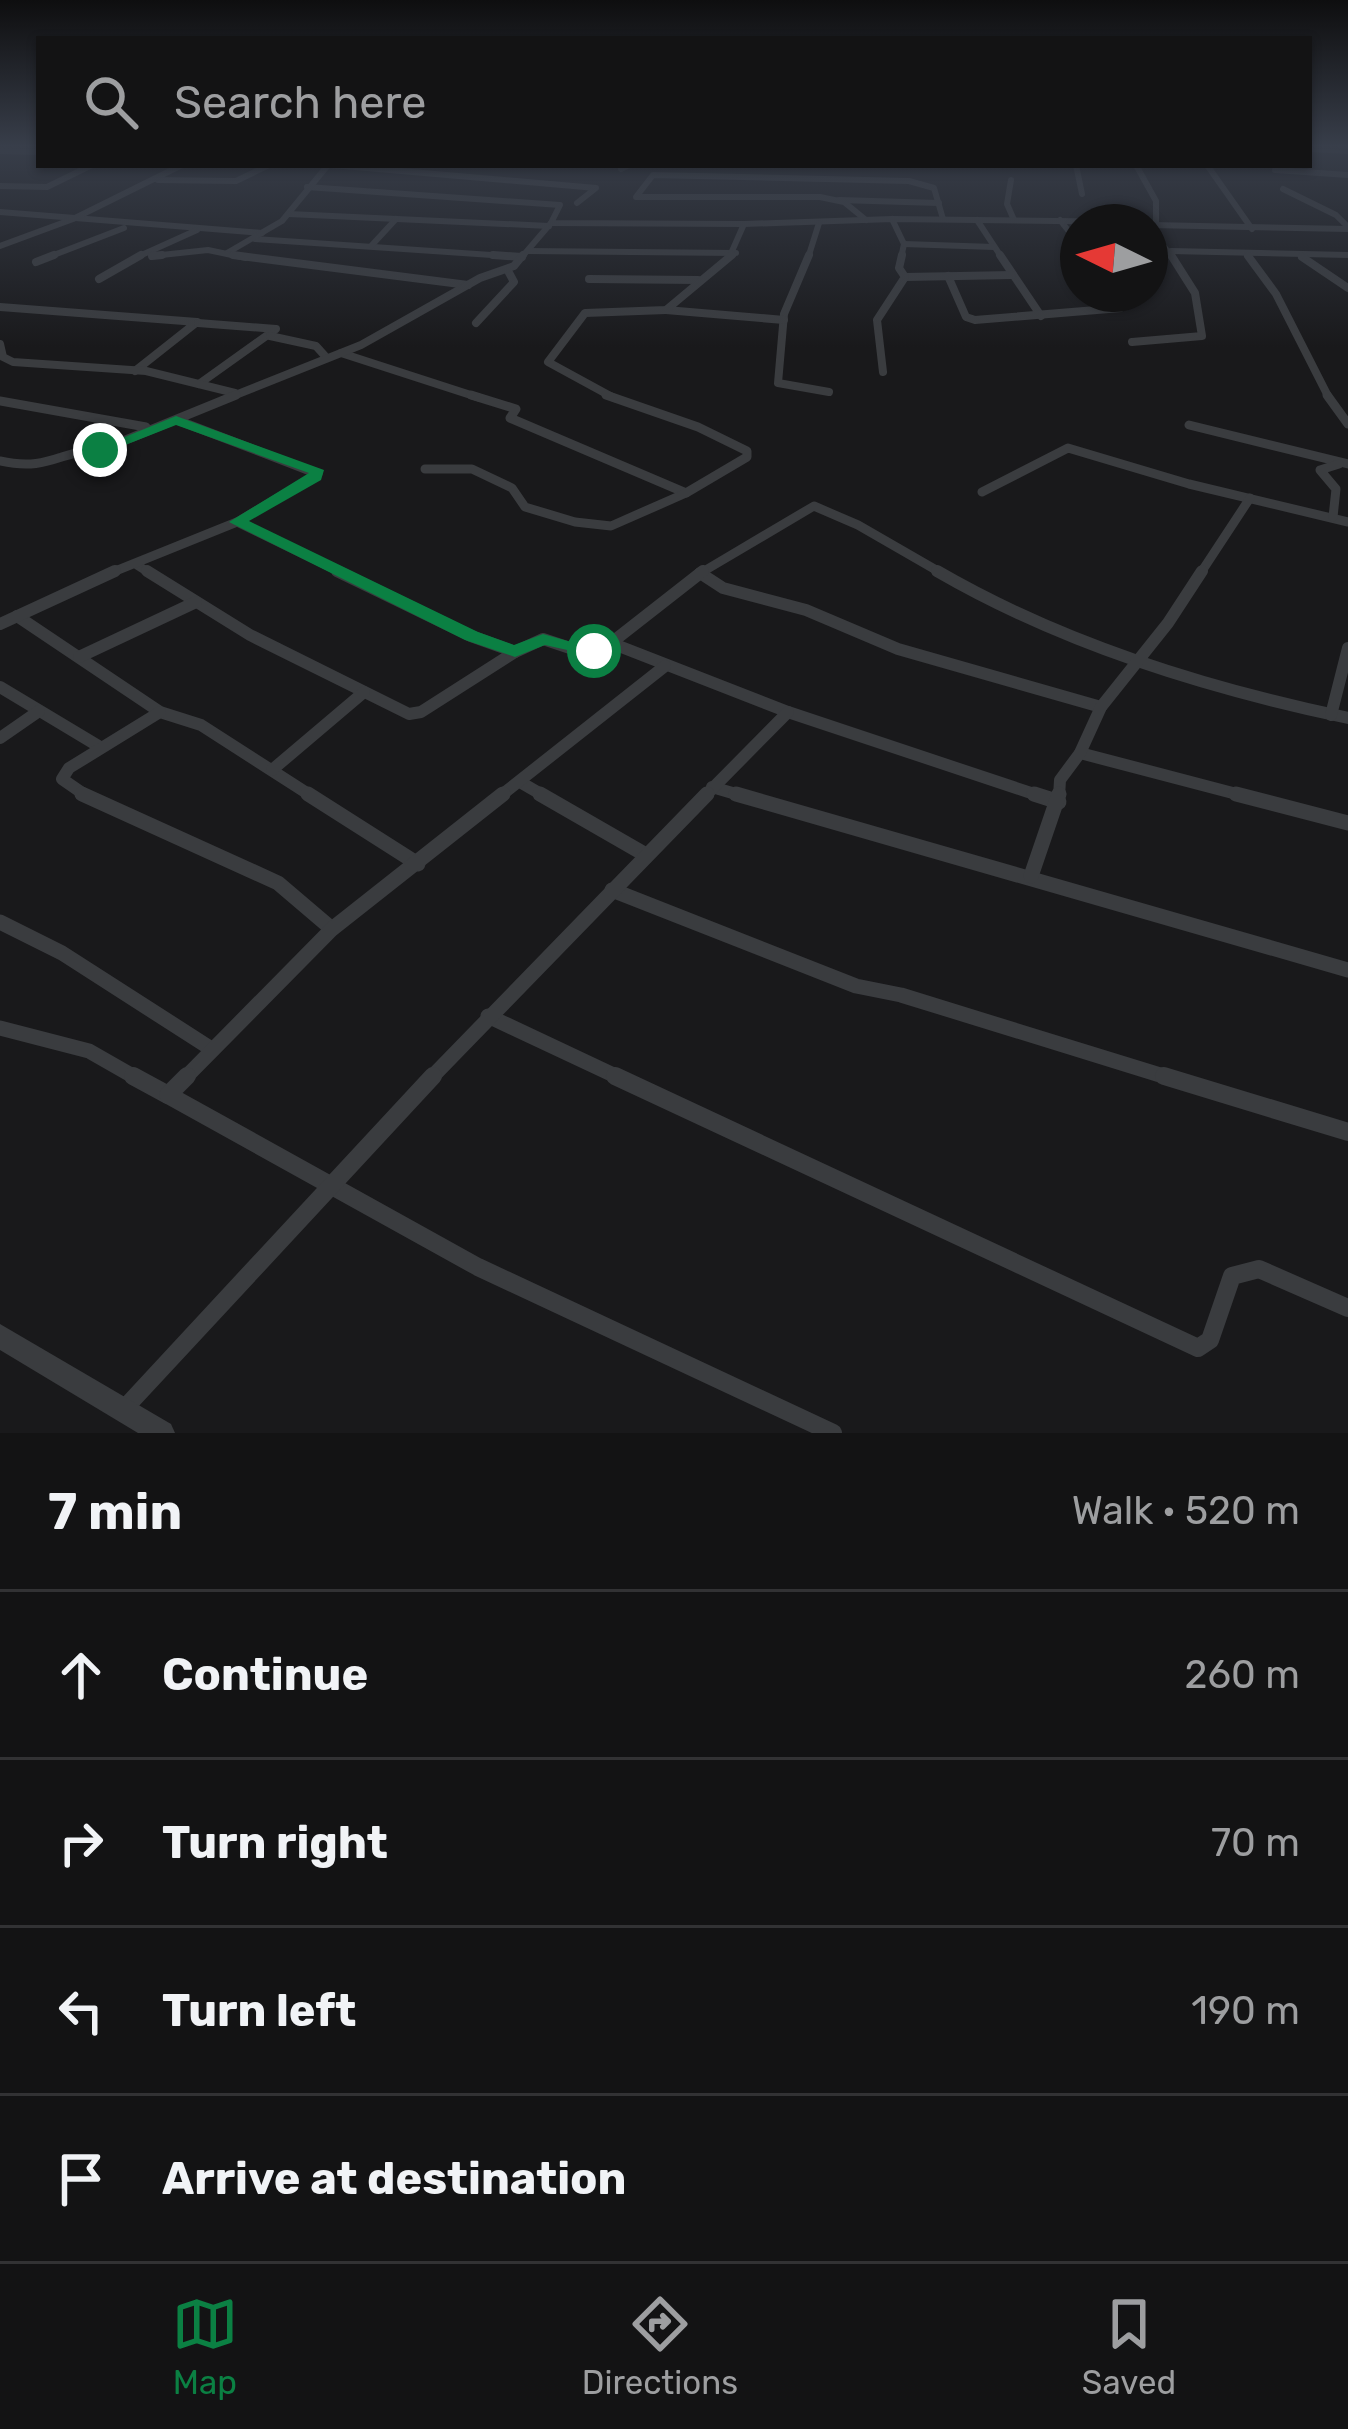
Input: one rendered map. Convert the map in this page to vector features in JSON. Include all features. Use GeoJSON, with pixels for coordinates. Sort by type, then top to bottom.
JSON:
{"type":"FeatureCollection","features":[{"type":"Feature","properties":{"kind":"street"},"geometry":{"type":"LineString","coordinates":[[9,213],[525,254],[736,253]]}},
{"type":"Feature","properties":{"kind":"street"},"geometry":{"type":"LineString","coordinates":[[0,246],[86,213]]}},
{"type":"Feature","properties":{"kind":"street"},"geometry":{"type":"LineString","coordinates":[[0,461],[32,468],[84,449],[106,448],[340,352],[506,269],[525,254],[556,213]]}},
{"type":"Feature","properties":{"kind":"street"},"geometry":{"type":"LineString","coordinates":[[857,213],[867,220]]}},
{"type":"Feature","properties":{"kind":"street"},"geometry":{"type":"LineString","coordinates":[[941,213],[943,219]]}},
{"type":"Feature","properties":{"kind":"street"},"geometry":{"type":"LineString","coordinates":[[1011,213],[1014,220]]}},
{"type":"Feature","properties":{"kind":"street"},"geometry":{"type":"LineString","coordinates":[[1241,213],[1252,229]]}},
{"type":"Feature","properties":{"kind":"street"},"geometry":{"type":"LineString","coordinates":[[227,253],[289,214],[550,224],[1060,220]]}},
{"type":"Feature","properties":{"kind":"street"},"geometry":{"type":"LineString","coordinates":[[372,244],[396,219]]}},
{"type":"Feature","properties":{"kind":"street"},"geometry":{"type":"LineString","coordinates":[[892,219],[904,244],[898,268],[905,277]]}},
{"type":"Feature","properties":{"kind":"street"},"geometry":{"type":"LineString","coordinates":[[977,220],[1041,316]]}},
{"type":"Feature","properties":{"kind":"street"},"geometry":{"type":"LineString","coordinates":[[819,223],[814,250],[800,270],[784,320],[778,383],[829,392]]}},
{"type":"Feature","properties":{"kind":"street"},"geometry":{"type":"LineString","coordinates":[[666,310],[736,253],[743,224]]}},
{"type":"Feature","properties":{"kind":"street"},"geometry":{"type":"LineString","coordinates":[[36,262],[133,225]]}},
{"type":"Feature","properties":{"kind":"street"},"geometry":{"type":"LineString","coordinates":[[1168,226],[1348,228]]}},
{"type":"Feature","properties":{"kind":"street"},"geometry":{"type":"LineString","coordinates":[[99,279],[106,271],[198,230]]}},
{"type":"Feature","properties":{"kind":"street"},"geometry":{"type":"LineString","coordinates":[[904,244],[994,248]]}},
{"type":"Feature","properties":{"kind":"street"},"geometry":{"type":"LineString","coordinates":[[1132,342],[1202,336],[1200,299],[1168,248]]}},
{"type":"Feature","properties":{"kind":"street"},"geometry":{"type":"LineString","coordinates":[[152,256],[184,249],[469,285]]}},
{"type":"Feature","properties":{"kind":"street"},"geometry":{"type":"LineString","coordinates":[[1171,251],[1348,255]]}},
{"type":"Feature","properties":{"kind":"street"},"geometry":{"type":"LineString","coordinates":[[1248,256],[1276,294],[1338,416],[1348,424]]}},
{"type":"Feature","properties":{"kind":"street"},"geometry":{"type":"LineString","coordinates":[[1301,256],[1348,288]]}},
{"type":"Feature","properties":{"kind":"street"},"geometry":{"type":"LineString","coordinates":[[476,323],[514,282],[506,269]]}},
{"type":"Feature","properties":{"kind":"street"},"geometry":{"type":"LineString","coordinates":[[883,372],[874,334],[877,315],[888,292],[905,277],[1012,274]]}},
{"type":"Feature","properties":{"kind":"street"},"geometry":{"type":"LineString","coordinates":[[948,276],[966,317],[1075,312]]}},
{"type":"Feature","properties":{"kind":"street"},"geometry":{"type":"LineString","coordinates":[[589,279],[705,280]]}},
{"type":"Feature","properties":{"kind":"street"},"geometry":{"type":"LineString","coordinates":[[0,307],[43,305],[122,318],[182,316],[198,323],[276,329],[200,384]]}},
{"type":"Feature","properties":{"kind":"street"},"geometry":{"type":"LineString","coordinates":[[424,469],[472,470],[512,488],[525,507],[602,527],[686,493],[747,458],[747,451],[710,430],[591,389],[548,362],[585,313],[666,310],[784,320]]}},
{"type":"Feature","properties":{"kind":"street"},"geometry":{"type":"LineString","coordinates":[[135,371],[198,323]]}},
{"type":"Feature","properties":{"kind":"street"},"geometry":{"type":"LineString","coordinates":[[270,335],[316,346],[326,356]]}},
{"type":"Feature","properties":{"kind":"street"},"geometry":{"type":"LineString","coordinates":[[0,344],[3,357],[13,362],[135,371],[237,393]]}},
{"type":"Feature","properties":{"kind":"street"},"geometry":{"type":"LineString","coordinates":[[340,352],[486,396],[515,409],[510,418],[686,493]]}},
{"type":"Feature","properties":{"kind":"street"},"geometry":{"type":"LineString","coordinates":[[0,400],[147,428]]}},
{"type":"Feature","properties":{"kind":"street"},"geometry":{"type":"LineString","coordinates":[[0,624],[63,592],[237,522],[316,477],[316,470],[176,420]]}},
{"type":"Feature","properties":{"kind":"street"},"geometry":{"type":"LineString","coordinates":[[1189,425],[1347,464]]}},
{"type":"Feature","properties":{"kind":"street"},"geometry":{"type":"LineString","coordinates":[[982,492],[1068,448],[1348,522]]}},
{"type":"Feature","properties":{"kind":"street"},"geometry":{"type":"LineString","coordinates":[[1333,518],[1336,490],[1321,466],[1347,464]]}},
{"type":"Feature","properties":{"kind":"street"},"geometry":{"type":"LineString","coordinates":[[1030,876],[1059,802],[1060,780],[1101,707],[1139,661],[1250,498]]}},
{"type":"Feature","properties":{"kind":"street"},"geometry":{"type":"LineString","coordinates":[[137,565],[284,653],[414,715],[515,652],[543,640],[579,651],[611,644],[700,573],[814,506],[875,534],[980,595],[1139,661],[1348,718]]}},
{"type":"Feature","properties":{"kind":"street"},"geometry":{"type":"LineString","coordinates":[[237,522],[471,636],[515,652]]}},
{"type":"Feature","properties":{"kind":"street"},"geometry":{"type":"LineString","coordinates":[[700,573],[723,588],[806,610],[898,649],[1101,707]]}},
{"type":"Feature","properties":{"kind":"street"},"geometry":{"type":"LineString","coordinates":[[79,657],[196,602]]}},
{"type":"Feature","properties":{"kind":"street"},"geometry":{"type":"LineString","coordinates":[[17,616],[160,712],[201,725],[418,864]]}},
{"type":"Feature","properties":{"kind":"street"},"geometry":{"type":"LineString","coordinates":[[611,644],[788,712],[1059,802]]}},
{"type":"Feature","properties":{"kind":"street"},"geometry":{"type":"LineString","coordinates":[[1331,715],[1348,647]]}},
{"type":"Feature","properties":{"kind":"street"},"geometry":{"type":"LineString","coordinates":[[168,1095],[332,928],[665,666]]}},
{"type":"Feature","properties":{"kind":"street"},"geometry":{"type":"LineString","coordinates":[[0,687],[100,747]]}},
{"type":"Feature","properties":{"kind":"street"},"geometry":{"type":"LineString","coordinates":[[272,770],[364,692]]}},
{"type":"Feature","properties":{"kind":"street"},"geometry":{"type":"LineString","coordinates":[[0,737],[40,711]]}},
{"type":"Feature","properties":{"kind":"street"},"geometry":{"type":"LineString","coordinates":[[160,712],[69,768],[62,779],[69,788],[278,883],[332,928]]}},
{"type":"Feature","properties":{"kind":"street"},"geometry":{"type":"LineString","coordinates":[[122,1411],[488,1016],[788,712]]}},
{"type":"Feature","properties":{"kind":"street"},"geometry":{"type":"LineString","coordinates":[[1079,753],[1348,824]]}},
{"type":"Feature","properties":{"kind":"street"},"geometry":{"type":"LineString","coordinates":[[520,782],[646,855]]}},
{"type":"Feature","properties":{"kind":"street"},"geometry":{"type":"LineString","coordinates":[[712,788],[1348,970]]}},
{"type":"Feature","properties":{"kind":"street"},"geometry":{"type":"LineString","coordinates":[[612,890],[856,986],[901,995],[1348,1132]]}},
{"type":"Feature","properties":{"kind":"street"},"geometry":{"type":"LineString","coordinates":[[0,922],[62,953],[210,1048]]}},
{"type":"Feature","properties":{"kind":"street"},"geometry":{"type":"LineString","coordinates":[[488,1016],[1198,1348],[1210,1340],[1232,1276],[1259,1269],[1348,1308]]}},
{"type":"Feature","properties":{"kind":"street"},"geometry":{"type":"LineString","coordinates":[[0,1028],[89,1051],[330,1189],[478,1267],[833,1433]]}},
{"type":"Feature","properties":{"kind":"street"},"geometry":{"type":"LineString","coordinates":[[0,1336],[162,1433]]}},
{"type":"Feature","properties":{"kind":"route"},"geometry":{"type":"LineString","coordinates":[[100,450],[176,420],[316,470],[316,477],[237,522],[471,636],[515,652],[543,640],[594,651]]}}]}
